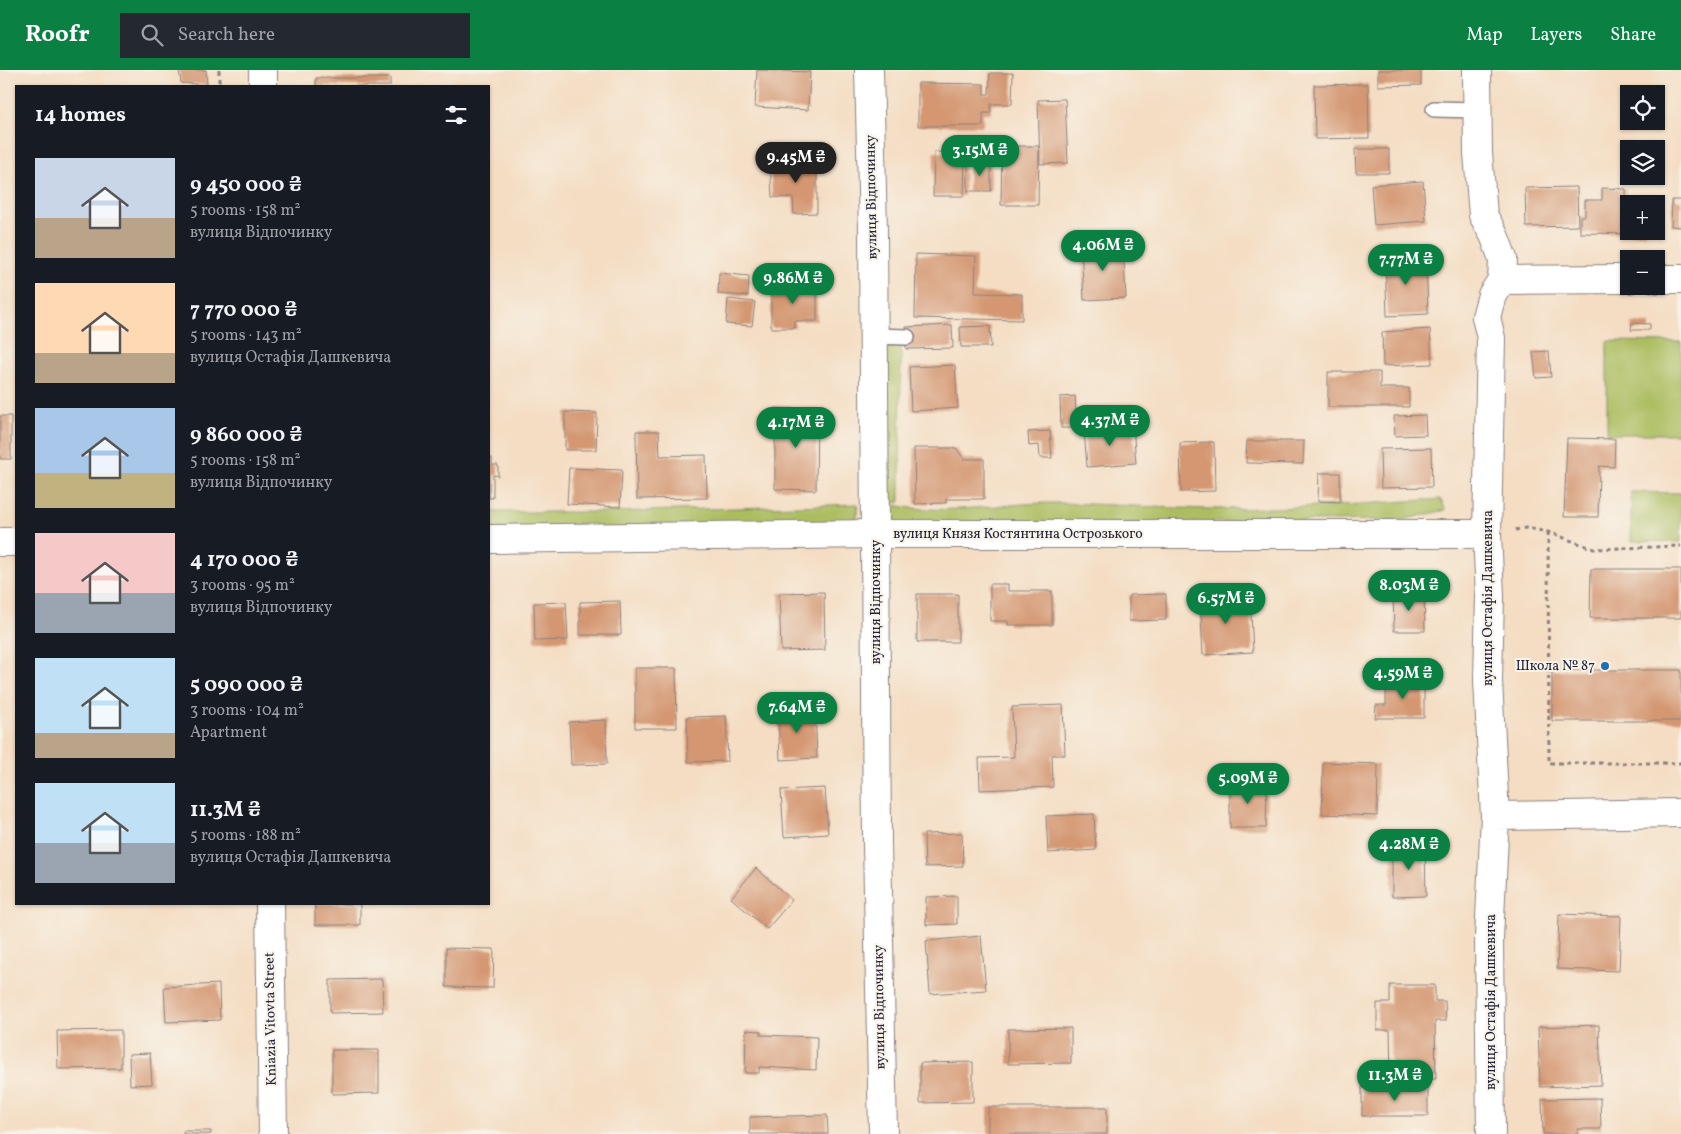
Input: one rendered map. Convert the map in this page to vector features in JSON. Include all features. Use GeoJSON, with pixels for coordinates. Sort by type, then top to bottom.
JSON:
{"type":"FeatureCollection","features":[{"type":"Feature","properties":{"kind":"street"},"geometry":{"type":"LineString","coordinates":[[263,70],[263,85]]}},
{"type":"Feature","properties":{"kind":"street","name":"вулиця Відпочинку"},"geometry":{"type":"LineString","coordinates":[[869,70],[873,230],[877,843],[883,1134]]}},
{"type":"Feature","properties":{"kind":"street","name":"вулиця Остафія Дашкевича"},"geometry":{"type":"LineString","coordinates":[[1477,70],[1478,153],[1483,214],[1494,235],[1503,259],[1502,280],[1492,295],[1486,317],[1491,338],[1487,534],[1490,596],[1488,680],[1496,816],[1489,938],[1491,1134]]}},
{"type":"Feature","properties":{"kind":"street"},"geometry":{"type":"LineString","coordinates":[[1665,280],[1681,279]]}},
{"type":"Feature","properties":{"kind":"street"},"geometry":{"type":"LineString","coordinates":[[1502,280],[1620,280]]}},
{"type":"Feature","properties":{"kind":"street","name":"вулиця Князя Костянтина Острозького"},"geometry":{"type":"LineString","coordinates":[[490,540],[875,534],[1487,534]]}},
{"type":"Feature","properties":{"kind":"street"},"geometry":{"type":"LineString","coordinates":[[0,542],[15,542]]}},
{"type":"Feature","properties":{"kind":"street"},"geometry":{"type":"LineString","coordinates":[[1496,816],[1681,813]]}},
{"type":"Feature","properties":{"kind":"street","name":"Kniazia Vitovta Street"},"geometry":{"type":"LineString","coordinates":[[270,905],[273,1134]]}},
{"type":"Feature","properties":{"kind":"lane"},"geometry":{"type":"LineString","coordinates":[[1434,109],[1477,110]]}},
{"type":"Feature","properties":{"kind":"lane"},"geometry":{"type":"LineString","coordinates":[[873,336],[906,337]]}},
{"type":"Feature","properties":{"kind":"path"},"geometry":{"type":"LineString","coordinates":[[219,70],[219,85]]}},
{"type":"Feature","properties":{"kind":"path"},"geometry":{"type":"LineString","coordinates":[[1487,534],[1526,528],[1548,532],[1594,549],[1681,546]]}},
{"type":"Feature","properties":{"kind":"path"},"geometry":{"type":"LineString","coordinates":[[1548,532],[1549,763],[1681,763]]}},
{"type":"Feature","properties":{"kind":"green space"},"geometry":{"type":"Polygon","coordinates":[[[1607,341],[1681,342],[1681,434],[1607,434],[1607,341]]]}},
{"type":"Feature","properties":{"kind":"green space"},"geometry":{"type":"Polygon","coordinates":[[[881,344],[901,345],[900,502],[884,503],[928,509],[1058,503],[1238,509],[1440,499],[1446,510],[1402,520],[883,526],[881,344]]]}},
{"type":"Feature","properties":{"kind":"green space"},"geometry":{"type":"Polygon","coordinates":[[[1631,492],[1681,493],[1681,542],[1631,541],[1631,492]]]}},
{"type":"Feature","properties":{"kind":"green space"},"geometry":{"type":"Polygon","coordinates":[[[858,504],[856,526],[490,533],[490,512],[614,512],[858,504]]]}},
{"type":"Feature","properties":{"kind":"building"},"geometry":{"type":"Polygon","coordinates":[[[179,70],[206,70],[207,85],[181,83],[179,70]]]}},
{"type":"Feature","properties":{"kind":"building"},"geometry":{"type":"Polygon","coordinates":[[[757,70],[810,72],[808,110],[755,107],[757,70]]]}},
{"type":"Feature","properties":{"kind":"building"},"geometry":{"type":"Polygon","coordinates":[[[1378,70],[1421,70],[1421,85],[1378,86],[1378,70]]]}},
{"type":"Feature","properties":{"kind":"building"},"geometry":{"type":"Polygon","coordinates":[[[990,73],[1013,73],[1012,104],[991,104],[991,113],[983,113],[983,126],[918,126],[918,83],[984,84],[984,94],[989,94],[990,73]]]}},
{"type":"Feature","properties":{"kind":"building"},"geometry":{"type":"Polygon","coordinates":[[[316,78],[390,78],[390,85],[316,85],[316,78]]]}},
{"type":"Feature","properties":{"kind":"building"},"geometry":{"type":"Polygon","coordinates":[[[1368,84],[1369,138],[1315,139],[1314,85],[1368,84]]]}},
{"type":"Feature","properties":{"kind":"building"},"geometry":{"type":"Polygon","coordinates":[[[1065,99],[1068,163],[1040,164],[1038,100],[1065,99]]]}},
{"type":"Feature","properties":{"kind":"building"},"geometry":{"type":"Polygon","coordinates":[[[1002,146],[1039,146],[1038,205],[1001,205],[1002,146]]]}},
{"type":"Feature","properties":{"kind":"building"},"geometry":{"type":"Polygon","coordinates":[[[1355,149],[1389,149],[1389,173],[1356,173],[1355,149]]]}},
{"type":"Feature","properties":{"kind":"building"},"geometry":{"type":"Polygon","coordinates":[[[934,152],[965,153],[964,196],[933,196],[934,152]]]}},
{"type":"Feature","properties":{"kind":"building"},"geometry":{"type":"Polygon","coordinates":[[[770,161],[817,161],[817,213],[794,214],[793,198],[772,197],[770,161]]]}},
{"type":"Feature","properties":{"kind":"building"},"geometry":{"type":"Polygon","coordinates":[[[968,163],[991,163],[991,191],[968,191],[968,163]]]}},
{"type":"Feature","properties":{"kind":"building"},"geometry":{"type":"Polygon","coordinates":[[[1423,181],[1426,221],[1374,225],[1371,185],[1423,181]]]}},
{"type":"Feature","properties":{"kind":"building"},"geometry":{"type":"Polygon","coordinates":[[[1577,187],[1578,226],[1526,227],[1525,188],[1577,187]]]}},
{"type":"Feature","properties":{"kind":"building"},"geometry":{"type":"Polygon","coordinates":[[[1602,188],[1626,189],[1626,195],[1620,195],[1620,234],[1580,233],[1580,216],[1585,216],[1585,200],[1602,200],[1602,188]]]}},
{"type":"Feature","properties":{"kind":"building"},"geometry":{"type":"Polygon","coordinates":[[[1672,200],[1681,200],[1681,227],[1671,226],[1672,200]]]}},
{"type":"Feature","properties":{"kind":"building"},"geometry":{"type":"Polygon","coordinates":[[[1123,244],[1126,298],[1084,300],[1081,246],[1123,244]]]}},
{"type":"Feature","properties":{"kind":"building"},"geometry":{"type":"Polygon","coordinates":[[[916,254],[976,256],[975,293],[1022,294],[1022,320],[915,318],[916,254]]]}},
{"type":"Feature","properties":{"kind":"building"},"geometry":{"type":"Polygon","coordinates":[[[1426,256],[1428,314],[1387,316],[1385,257],[1426,256]]]}},
{"type":"Feature","properties":{"kind":"building"},"geometry":{"type":"Polygon","coordinates":[[[719,273],[749,276],[748,296],[718,294],[719,273]]]}},
{"type":"Feature","properties":{"kind":"building"},"geometry":{"type":"Polygon","coordinates":[[[784,284],[817,286],[817,321],[795,321],[795,328],[771,328],[771,290],[784,284]]]}},
{"type":"Feature","properties":{"kind":"building"},"geometry":{"type":"Polygon","coordinates":[[[728,299],[755,302],[752,326],[726,324],[728,299]]]}},
{"type":"Feature","properties":{"kind":"building"},"geometry":{"type":"Polygon","coordinates":[[[1632,323],[1650,324],[1650,330],[1631,330],[1632,323]]]}},
{"type":"Feature","properties":{"kind":"building"},"geometry":{"type":"Polygon","coordinates":[[[952,325],[953,348],[906,349],[906,327],[952,325]]]}},
{"type":"Feature","properties":{"kind":"building"},"geometry":{"type":"Polygon","coordinates":[[[990,326],[991,347],[961,347],[960,327],[990,326]]]}},
{"type":"Feature","properties":{"kind":"building"},"geometry":{"type":"Polygon","coordinates":[[[1430,329],[1432,364],[1383,366],[1382,332],[1430,329]]]}},
{"type":"Feature","properties":{"kind":"building"},"geometry":{"type":"Polygon","coordinates":[[[1549,351],[1551,377],[1536,378],[1533,352],[1549,351]]]}},
{"type":"Feature","properties":{"kind":"building"},"geometry":{"type":"Polygon","coordinates":[[[955,365],[958,408],[911,411],[909,367],[955,365]]]}},
{"type":"Feature","properties":{"kind":"building"},"geometry":{"type":"Polygon","coordinates":[[[1328,372],[1380,372],[1380,388],[1409,388],[1409,407],[1328,407],[1328,372]]]}},
{"type":"Feature","properties":{"kind":"building"},"geometry":{"type":"Polygon","coordinates":[[[1075,396],[1077,428],[1061,428],[1060,397],[1075,396]]]}},
{"type":"Feature","properties":{"kind":"building"},"geometry":{"type":"Polygon","coordinates":[[[775,408],[817,409],[816,490],[775,489],[775,408]]]}},
{"type":"Feature","properties":{"kind":"building"},"geometry":{"type":"Polygon","coordinates":[[[565,412],[597,413],[596,450],[565,450],[565,412]]]}},
{"type":"Feature","properties":{"kind":"building"},"geometry":{"type":"Polygon","coordinates":[[[1425,415],[1426,435],[1395,436],[1394,416],[1425,415]]]}},
{"type":"Feature","properties":{"kind":"building"},"geometry":{"type":"Polygon","coordinates":[[[0,416],[11,416],[11,459],[0,459],[0,416]]]}},
{"type":"Feature","properties":{"kind":"building"},"geometry":{"type":"Polygon","coordinates":[[[1133,426],[1136,463],[1087,467],[1084,430],[1133,426]]]}},
{"type":"Feature","properties":{"kind":"building"},"geometry":{"type":"Polygon","coordinates":[[[636,431],[659,431],[660,456],[706,455],[707,498],[637,499],[636,431]]]}},
{"type":"Feature","properties":{"kind":"building"},"geometry":{"type":"Polygon","coordinates":[[[1050,431],[1052,458],[1040,458],[1039,445],[1029,446],[1028,432],[1050,431]]]}},
{"type":"Feature","properties":{"kind":"building"},"geometry":{"type":"Polygon","coordinates":[[[1567,438],[1615,439],[1614,467],[1599,466],[1598,517],[1564,517],[1567,438]]]}},
{"type":"Feature","properties":{"kind":"building"},"geometry":{"type":"Polygon","coordinates":[[[1247,441],[1304,441],[1303,464],[1246,463],[1247,441]]]}},
{"type":"Feature","properties":{"kind":"building"},"geometry":{"type":"Polygon","coordinates":[[[1214,442],[1215,491],[1181,492],[1180,443],[1214,442]]]}},
{"type":"Feature","properties":{"kind":"building"},"geometry":{"type":"Polygon","coordinates":[[[914,448],[956,448],[964,459],[984,459],[984,499],[946,499],[946,503],[915,504],[914,448]]]}},
{"type":"Feature","properties":{"kind":"building"},"geometry":{"type":"Polygon","coordinates":[[[1431,448],[1432,487],[1381,488],[1380,449],[1431,448]]]}},
{"type":"Feature","properties":{"kind":"building"},"geometry":{"type":"Polygon","coordinates":[[[490,458],[492,458],[492,465],[498,465],[498,476],[493,475],[493,498],[490,498],[490,458]]]}},
{"type":"Feature","properties":{"kind":"building"},"geometry":{"type":"Polygon","coordinates":[[[569,468],[622,470],[620,507],[567,504],[569,468]]]}},
{"type":"Feature","properties":{"kind":"building"},"geometry":{"type":"Polygon","coordinates":[[[1319,473],[1340,473],[1340,502],[1318,501],[1319,473]]]}},
{"type":"Feature","properties":{"kind":"building"},"geometry":{"type":"Polygon","coordinates":[[[1591,569],[1681,569],[1681,618],[1590,618],[1591,569]]]}},
{"type":"Feature","properties":{"kind":"building"},"geometry":{"type":"Polygon","coordinates":[[[990,584],[1008,584],[1008,591],[1052,591],[1052,625],[1008,625],[1008,621],[990,621],[990,584]]]}},
{"type":"Feature","properties":{"kind":"building"},"geometry":{"type":"Polygon","coordinates":[[[824,592],[825,650],[781,651],[779,593],[824,592]]]}},
{"type":"Feature","properties":{"kind":"building"},"geometry":{"type":"Polygon","coordinates":[[[1393,593],[1424,593],[1425,631],[1394,631],[1393,593]]]}},
{"type":"Feature","properties":{"kind":"building"},"geometry":{"type":"Polygon","coordinates":[[[917,594],[958,594],[958,642],[917,642],[917,594]]]}},
{"type":"Feature","properties":{"kind":"building"},"geometry":{"type":"Polygon","coordinates":[[[1166,594],[1166,620],[1129,621],[1129,595],[1166,594]]]}},
{"type":"Feature","properties":{"kind":"building"},"geometry":{"type":"Polygon","coordinates":[[[1250,595],[1253,652],[1203,655],[1200,598],[1250,595]]]}},
{"type":"Feature","properties":{"kind":"building"},"geometry":{"type":"Polygon","coordinates":[[[620,601],[621,635],[580,635],[580,602],[620,601]]]}},
{"type":"Feature","properties":{"kind":"building"},"geometry":{"type":"Polygon","coordinates":[[[566,602],[568,640],[535,641],[534,603],[566,602]]]}},
{"type":"Feature","properties":{"kind":"building"},"geometry":{"type":"Polygon","coordinates":[[[635,668],[676,668],[677,728],[635,728],[635,668]]]}},
{"type":"Feature","properties":{"kind":"building"},"geometry":{"type":"Polygon","coordinates":[[[1552,670],[1681,670],[1681,721],[1552,721],[1552,670]]]}},
{"type":"Feature","properties":{"kind":"building"},"geometry":{"type":"Polygon","coordinates":[[[1386,680],[1424,680],[1424,718],[1375,718],[1376,705],[1386,705],[1386,680]]]}},
{"type":"Feature","properties":{"kind":"building"},"geometry":{"type":"Polygon","coordinates":[[[1063,705],[1065,755],[1052,755],[1053,787],[980,790],[979,758],[1014,757],[1012,707],[1063,705]]]}},
{"type":"Feature","properties":{"kind":"building"},"geometry":{"type":"Polygon","coordinates":[[[815,708],[817,758],[780,760],[778,710],[815,708]]]}},
{"type":"Feature","properties":{"kind":"building"},"geometry":{"type":"Polygon","coordinates":[[[726,716],[728,761],[688,762],[687,717],[726,716]]]}},
{"type":"Feature","properties":{"kind":"building"},"geometry":{"type":"Polygon","coordinates":[[[606,720],[607,764],[571,765],[569,722],[606,720]]]}},
{"type":"Feature","properties":{"kind":"building"},"geometry":{"type":"Polygon","coordinates":[[[1323,762],[1378,764],[1377,816],[1322,814],[1323,762]]]}},
{"type":"Feature","properties":{"kind":"building"},"geometry":{"type":"Polygon","coordinates":[[[1230,782],[1267,783],[1266,828],[1230,828],[1230,782]]]}},
{"type":"Feature","properties":{"kind":"building"},"geometry":{"type":"Polygon","coordinates":[[[825,788],[828,834],[784,837],[781,790],[825,788]]]}},
{"type":"Feature","properties":{"kind":"building"},"geometry":{"type":"Polygon","coordinates":[[[1094,814],[1096,850],[1048,853],[1046,816],[1094,814]]]}},
{"type":"Feature","properties":{"kind":"building"},"geometry":{"type":"Polygon","coordinates":[[[962,833],[963,866],[925,867],[924,834],[962,833]]]}},
{"type":"Feature","properties":{"kind":"building"},"geometry":{"type":"Polygon","coordinates":[[[1392,845],[1425,845],[1426,896],[1392,897],[1392,845]]]}},
{"type":"Feature","properties":{"kind":"building"},"geometry":{"type":"Polygon","coordinates":[[[756,868],[792,900],[767,929],[731,898],[756,868]]]}},
{"type":"Feature","properties":{"kind":"building"},"geometry":{"type":"Polygon","coordinates":[[[957,896],[957,924],[926,925],[926,897],[957,896]]]}},
{"type":"Feature","properties":{"kind":"building"},"geometry":{"type":"Polygon","coordinates":[[[315,905],[360,905],[360,925],[315,925],[315,905]]]}},
{"type":"Feature","properties":{"kind":"building"},"geometry":{"type":"Polygon","coordinates":[[[1559,914],[1621,916],[1619,971],[1557,969],[1559,914]]]}},
{"type":"Feature","properties":{"kind":"building"},"geometry":{"type":"Polygon","coordinates":[[[981,936],[986,990],[930,994],[926,941],[981,936]]]}},
{"type":"Feature","properties":{"kind":"building"},"geometry":{"type":"Polygon","coordinates":[[[446,948],[494,949],[493,988],[446,987],[446,948]]]}},
{"type":"Feature","properties":{"kind":"building"},"geometry":{"type":"Polygon","coordinates":[[[382,979],[383,1012],[330,1013],[330,980],[382,979]]]}},
{"type":"Feature","properties":{"kind":"building"},"geometry":{"type":"Polygon","coordinates":[[[219,984],[220,1020],[166,1022],[164,987],[219,984]]]}},
{"type":"Feature","properties":{"kind":"building"},"geometry":{"type":"Polygon","coordinates":[[[1390,985],[1435,985],[1435,1001],[1445,1001],[1446,1021],[1435,1021],[1436,1079],[1391,1079],[1390,1030],[1377,1030],[1377,1003],[1390,1003],[1390,985]]]}},
{"type":"Feature","properties":{"kind":"building"},"geometry":{"type":"Polygon","coordinates":[[[1599,1025],[1601,1085],[1540,1087],[1538,1027],[1599,1025]]]}},
{"type":"Feature","properties":{"kind":"building"},"geometry":{"type":"Polygon","coordinates":[[[1071,1028],[1071,1063],[1008,1064],[1008,1029],[1071,1028]]]}},
{"type":"Feature","properties":{"kind":"building"},"geometry":{"type":"Polygon","coordinates":[[[121,1030],[121,1068],[58,1069],[57,1031],[121,1030]]]}},
{"type":"Feature","properties":{"kind":"building"},"geometry":{"type":"Polygon","coordinates":[[[746,1030],[761,1031],[761,1035],[817,1037],[816,1070],[759,1067],[759,1073],[745,1073],[746,1030]]]}},
{"type":"Feature","properties":{"kind":"building"},"geometry":{"type":"Polygon","coordinates":[[[332,1050],[379,1050],[379,1093],[332,1094],[332,1050]]]}},
{"type":"Feature","properties":{"kind":"building"},"geometry":{"type":"Polygon","coordinates":[[[150,1053],[152,1084],[130,1085],[129,1054],[150,1053]]]}},
{"type":"Feature","properties":{"kind":"building"},"geometry":{"type":"Polygon","coordinates":[[[973,1062],[973,1102],[920,1103],[920,1063],[973,1062]]]}},
{"type":"Feature","properties":{"kind":"building"},"geometry":{"type":"Polygon","coordinates":[[[1362,1087],[1428,1087],[1428,1116],[1362,1116],[1362,1087]]]}},
{"type":"Feature","properties":{"kind":"building"},"geometry":{"type":"Polygon","coordinates":[[[1600,1098],[1601,1129],[1578,1129],[1578,1134],[1543,1134],[1542,1099],[1600,1098]]]}},
{"type":"Feature","properties":{"kind":"building"},"geometry":{"type":"Polygon","coordinates":[[[988,1107],[1107,1107],[1107,1134],[988,1134],[988,1107]]]}},
{"type":"Feature","properties":{"kind":"building"},"geometry":{"type":"Polygon","coordinates":[[[827,1115],[828,1134],[750,1134],[750,1117],[827,1115]]]}},
{"type":"Feature","properties":{"kind":"building"},"geometry":{"type":"Polygon","coordinates":[[[183,1131],[211,1131],[211,1134],[183,1134],[183,1131]]]}},
{"type":"Feature","properties":{"kind":"place","name":"Школа № 87"},"geometry":{"type":"Point","coordinates":[1605,666]}}]}
